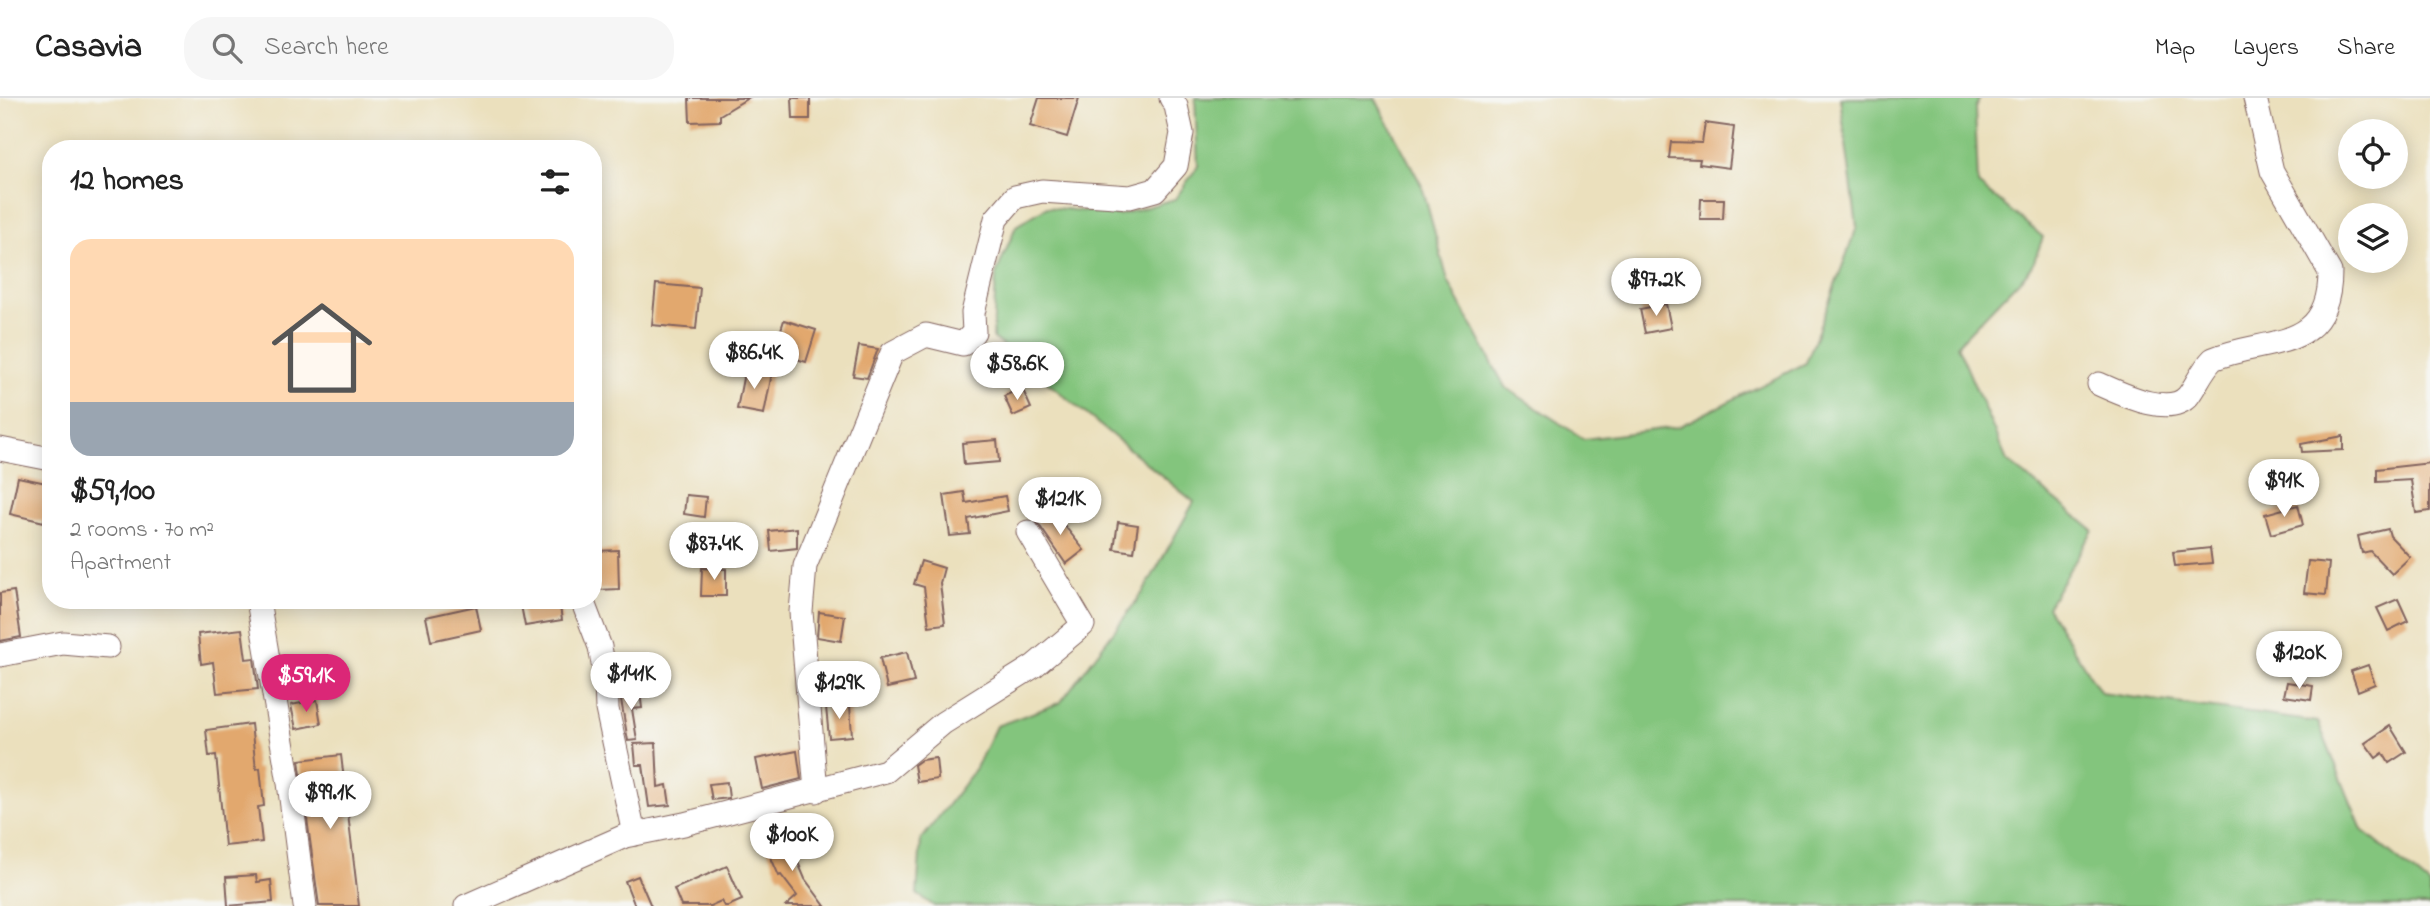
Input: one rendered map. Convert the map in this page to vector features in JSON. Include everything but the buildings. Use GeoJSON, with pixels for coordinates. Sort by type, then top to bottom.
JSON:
{"type":"FeatureCollection","features":[{"type":"Feature","properties":{"kind":"street"},"geometry":{"type":"LineString","coordinates":[[816,791],[801,612],[805,566],[892,353],[926,335],[963,344],[974,332],[973,313],[996,219],[1015,197],[1042,191],[1130,197],[1155,190],[1176,166],[1182,133],[1177,106],[1171,98]]}},
{"type":"Feature","properties":{"kind":"street"},"geometry":{"type":"LineString","coordinates":[[2099,384],[2141,402],[2172,404],[2186,398],[2206,365],[2213,359],[2301,336],[2320,315],[2330,284],[2330,272],[2272,171],[2256,98]]}},
{"type":"Feature","properties":{"kind":"street"},"geometry":{"type":"LineString","coordinates":[[0,449],[42,457]]}},
{"type":"Feature","properties":{"kind":"street"},"geometry":{"type":"LineString","coordinates":[[466,906],[523,879],[634,834],[816,791],[886,771],[943,723],[1034,666],[1083,625],[1028,532]]}},
{"type":"Feature","properties":{"kind":"street"},"geometry":{"type":"LineString","coordinates":[[260,609],[289,783],[305,906]]}},
{"type":"Feature","properties":{"kind":"street"},"geometry":{"type":"LineString","coordinates":[[585,609],[600,647],[606,680],[607,709],[634,834]]}},
{"type":"Feature","properties":{"kind":"street"},"geometry":{"type":"LineString","coordinates":[[0,655],[63,643],[108,647]]}},
{"type":"Feature","properties":{"kind":"green space"},"geometry":{"type":"Polygon","coordinates":[[[1195,98],[1375,98],[1422,186],[1448,281],[1505,387],[1584,439],[1678,427],[1806,363],[1857,227],[1840,98],[1980,98],[1975,108],[1978,184],[2043,237],[2032,267],[1957,345],[2007,461],[2093,530],[2047,607],[2101,693],[2318,722],[2362,830],[2430,886],[2430,906],[934,906],[917,894],[921,840],[976,768],[996,726],[1060,703],[1144,591],[1194,502],[993,338],[996,274],[1016,226],[1047,207],[1119,215],[1175,199],[1198,166],[1195,98]]]}}]}
